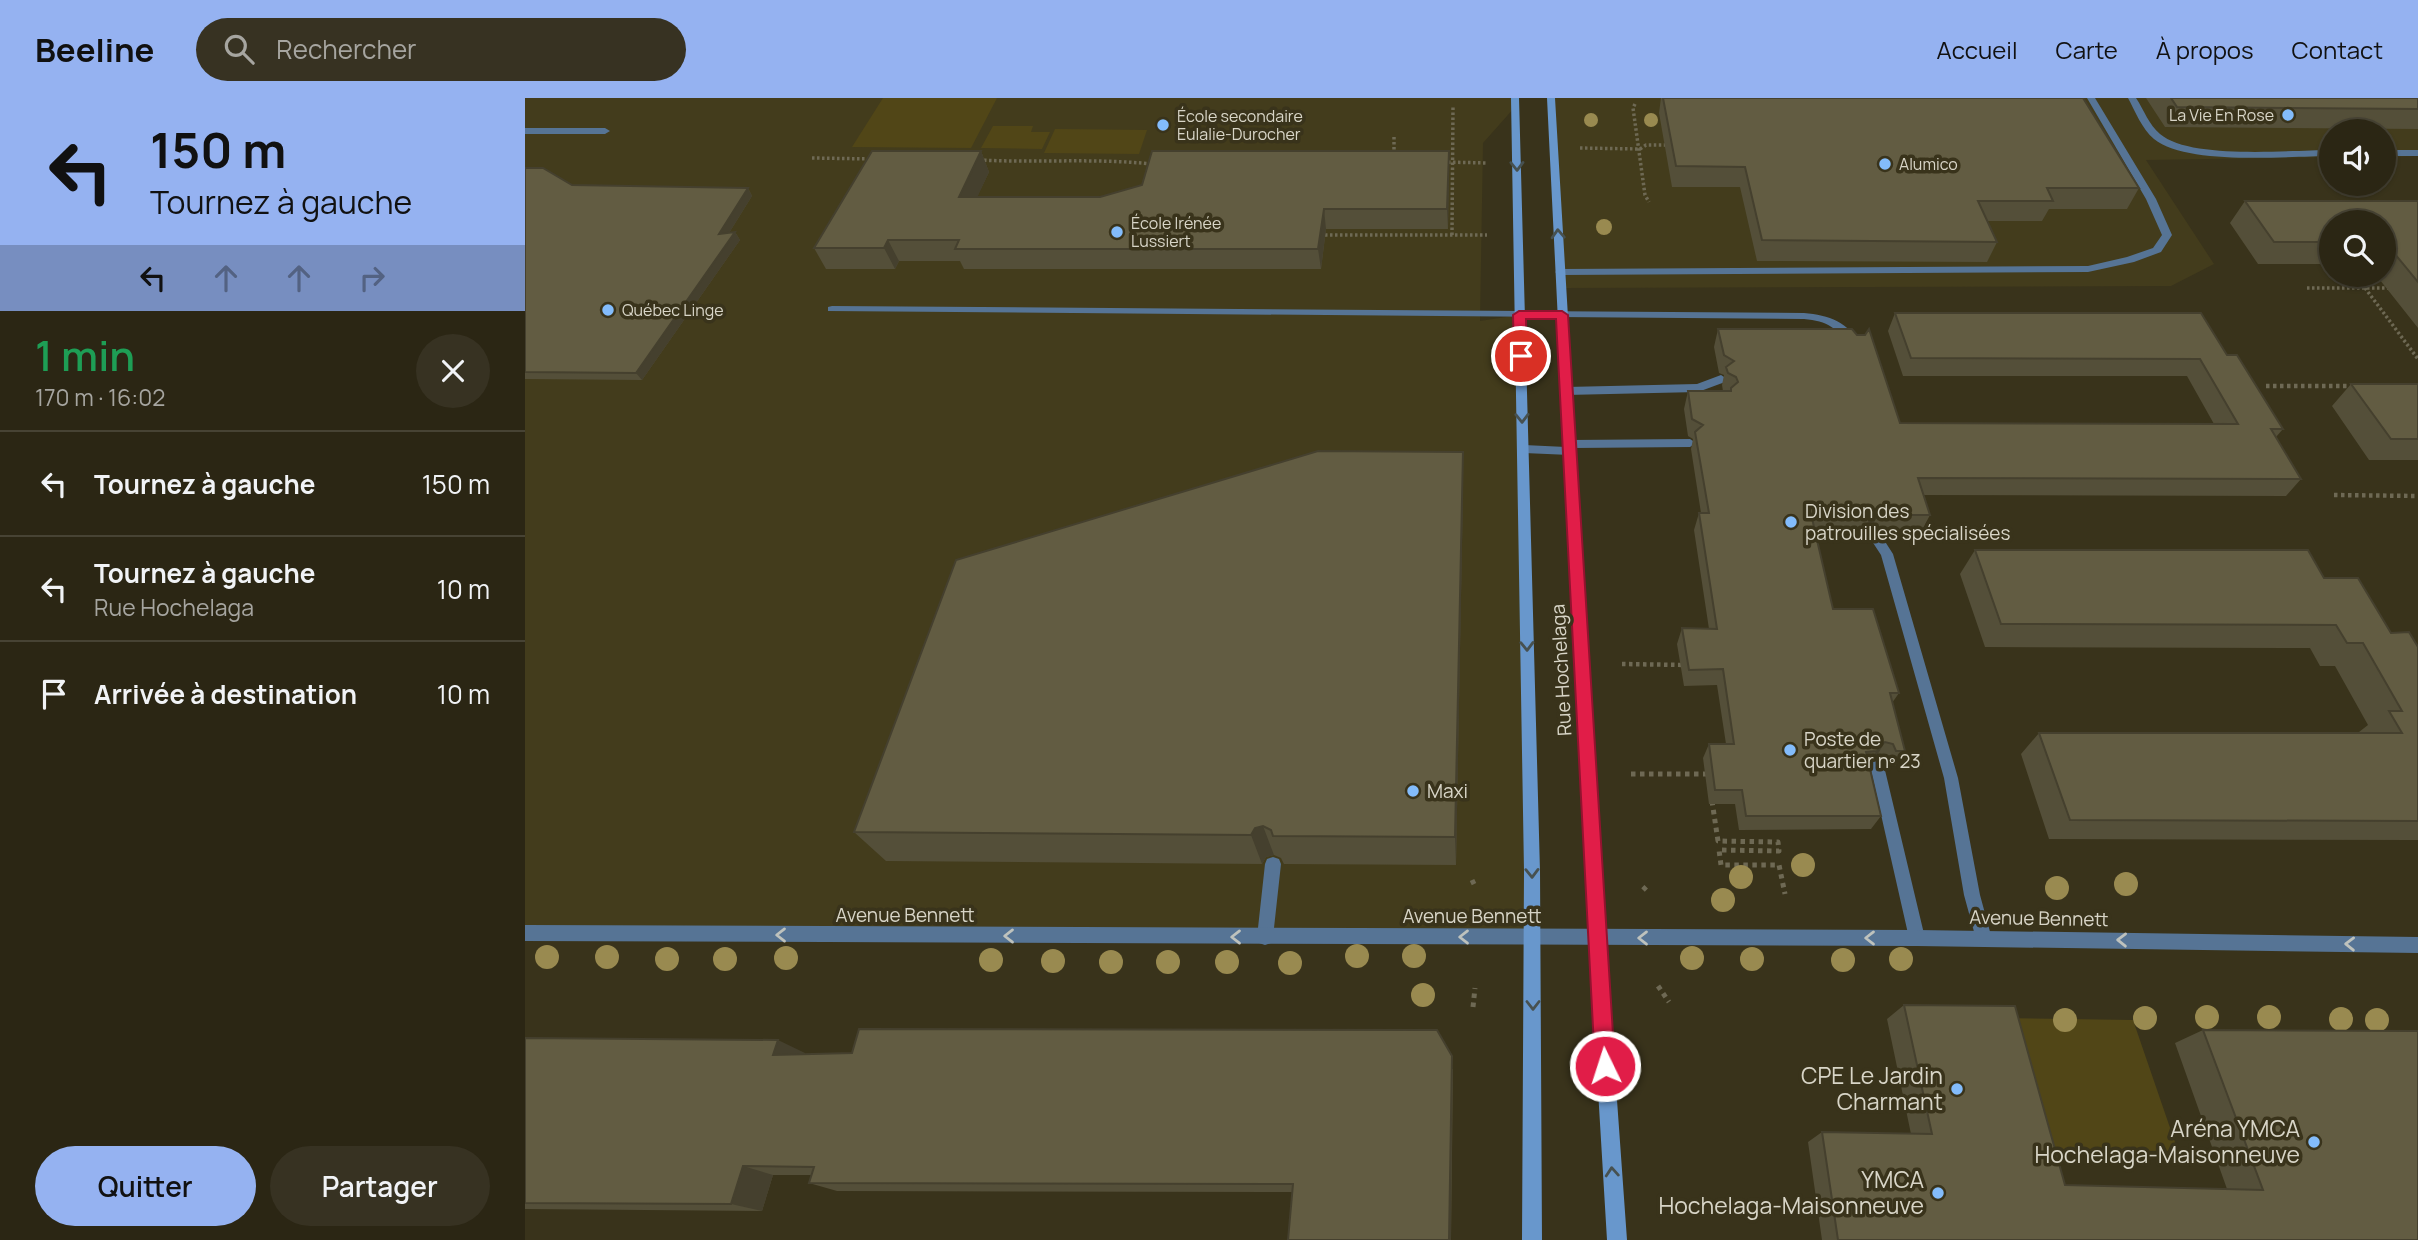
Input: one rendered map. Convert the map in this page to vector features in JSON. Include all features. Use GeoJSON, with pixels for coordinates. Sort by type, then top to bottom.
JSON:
{"type":"FeatureCollection","features":[{"type":"Feature","properties":{"kind":"main road","name":"Rue Hochelaga"},"geometry":{"type":"LineString","coordinates":[[1515,98],[1532,937],[1532,1240]]}},
{"type":"Feature","properties":{"kind":"main road","name":"Rue Hochelaga"},"geometry":{"type":"LineString","coordinates":[[1551,98],[1597,938],[1617,1240]]}},
{"type":"Feature","properties":{"kind":"street"},"geometry":{"type":"LineString","coordinates":[[1560,272],[2088,269],[2130,260],[2157,250],[2167,234],[2151,199],[2091,98]]}},
{"type":"Feature","properties":{"kind":"street"},"geometry":{"type":"LineString","coordinates":[[2131,98],[2153,132],[2173,146],[2204,152],[2319,153]]}},
{"type":"Feature","properties":{"kind":"street"},"geometry":{"type":"LineString","coordinates":[[525,131],[605,131]]}},
{"type":"Feature","properties":{"kind":"street"},"geometry":{"type":"LineString","coordinates":[[2396,153],[2418,153]]}},
{"type":"Feature","properties":{"kind":"street"},"geometry":{"type":"LineString","coordinates":[[832,309],[1812,316],[1843,327],[1854,347]]}},
{"type":"Feature","properties":{"kind":"street"},"geometry":{"type":"LineString","coordinates":[[1566,391],[1698,388],[1721,379]]}},
{"type":"Feature","properties":{"kind":"street"},"geometry":{"type":"LineString","coordinates":[[1698,388],[1716,396]]}},
{"type":"Feature","properties":{"kind":"street"},"geometry":{"type":"LineString","coordinates":[[1523,449],[1690,443]]}},
{"type":"Feature","properties":{"kind":"street"},"geometry":{"type":"LineString","coordinates":[[1872,532],[1887,554],[1951,778],[1972,895],[1984,939]]}},
{"type":"Feature","properties":{"kind":"street"},"geometry":{"type":"LineString","coordinates":[[1877,766],[1917,938]]}},
{"type":"Feature","properties":{"kind":"street"},"geometry":{"type":"LineString","coordinates":[[1265,937],[1273,864]]}},
{"type":"Feature","properties":{"kind":"street","name":"Avenue Bennett"},"geometry":{"type":"LineString","coordinates":[[525,933],[1917,938],[2418,945]]}},
{"type":"Feature","properties":{"kind":"path"},"geometry":{"type":"LineString","coordinates":[[1635,104],[1633,108],[1645,195],[1649,202]]}},
{"type":"Feature","properties":{"kind":"path"},"geometry":{"type":"LineString","coordinates":[[1452,235],[1453,107]]}},
{"type":"Feature","properties":{"kind":"path"},"geometry":{"type":"LineString","coordinates":[[1394,136],[1394,156]]}},
{"type":"Feature","properties":{"kind":"path"},"geometry":{"type":"LineString","coordinates":[[1580,148],[1640,149],[1646,145],[1665,145]]}},
{"type":"Feature","properties":{"kind":"path"},"geometry":{"type":"LineString","coordinates":[[812,158],[883,160]]}},
{"type":"Feature","properties":{"kind":"path"},"geometry":{"type":"LineString","coordinates":[[973,159],[1037,163],[1105,159],[1156,164]]}},
{"type":"Feature","properties":{"kind":"path"},"geometry":{"type":"LineString","coordinates":[[1436,162],[1487,163]]}},
{"type":"Feature","properties":{"kind":"path"},"geometry":{"type":"LineString","coordinates":[[1439,206],[1453,206]]}},
{"type":"Feature","properties":{"kind":"path"},"geometry":{"type":"LineString","coordinates":[[1315,234],[1487,235]]}},
{"type":"Feature","properties":{"kind":"path"},"geometry":{"type":"LineString","coordinates":[[2307,288],[2391,288]]}},
{"type":"Feature","properties":{"kind":"path"},"geometry":{"type":"LineString","coordinates":[[2365,288],[2418,359]]}},
{"type":"Feature","properties":{"kind":"path"},"geometry":{"type":"LineString","coordinates":[[2266,386],[2363,386]]}},
{"type":"Feature","properties":{"kind":"path"},"geometry":{"type":"LineString","coordinates":[[2334,495],[2418,496]]}},
{"type":"Feature","properties":{"kind":"path"},"geometry":{"type":"LineString","coordinates":[[1622,664],[1691,665]]}},
{"type":"Feature","properties":{"kind":"path"},"geometry":{"type":"LineString","coordinates":[[1631,774],[1709,774],[1710,783]]}},
{"type":"Feature","properties":{"kind":"path"},"geometry":{"type":"LineString","coordinates":[[1711,793],[1718,841],[1778,842],[1779,851],[1719,850],[1721,866],[1779,865],[1785,894]]}},
{"type":"Feature","properties":{"kind":"path"},"geometry":{"type":"LineString","coordinates":[[1658,986],[1668,1002]]}},
{"type":"Feature","properties":{"kind":"path"},"geometry":{"type":"LineString","coordinates":[[1473,1007],[1475,988]]}},
{"type":"Feature","properties":{"kind":"shaded area"},"geometry":{"type":"Polygon","coordinates":[[[525,98],[1515,98],[1515,107],[1483,143],[1480,321],[1519,315],[1534,934],[525,926],[525,98]]]}},
{"type":"Feature","properties":{"kind":"shaded area"},"geometry":{"type":"Polygon","coordinates":[[[883,98],[997,98],[971,148],[852,147],[883,98]]]}},
{"type":"Feature","properties":{"kind":"shaded area"},"geometry":{"type":"Polygon","coordinates":[[[1551,98],[2418,98],[2418,156],[2396,157],[2396,119],[2319,119],[2319,157],[2146,160],[2214,264],[2171,286],[1561,288],[1551,98]]]}},
{"type":"Feature","properties":{"kind":"shaded area"},"geometry":{"type":"Polygon","coordinates":[[[993,126],[1033,126],[1031,132],[1050,132],[1042,149],[981,148],[993,126]]]}},
{"type":"Feature","properties":{"kind":"shaded area"},"geometry":{"type":"Polygon","coordinates":[[[1055,129],[1147,130],[1139,154],[1044,153],[1055,129]]]}},
{"type":"Feature","properties":{"kind":"shaded area"},"geometry":{"type":"Polygon","coordinates":[[[1996,1018],[2133,1020],[2178,1151],[2031,1150],[1996,1018]]]}},
{"type":"Feature","properties":{"kind":"building","name":"Alumico"},"geometry":{"type":"Polygon","coordinates":[[[1663,98],[2083,98],[2139,188],[2047,188],[2053,201],[1978,201],[1997,242],[1762,240],[1745,167],[1676,166],[1663,98]]]}},
{"type":"Feature","properties":{"kind":"building"},"geometry":{"type":"Polygon","coordinates":[[[2171,98],[2418,98],[2418,109],[2177,107],[2171,98]]]}},
{"type":"Feature","properties":{"kind":"building"},"geometry":{"type":"Polygon","coordinates":[[[872,151],[981,151],[959,197],[1100,197],[1142,185],[1152,151],[1449,151],[1447,209],[1324,209],[1318,249],[955,249],[959,240],[888,240],[884,248],[814,248],[872,151]]]}},
{"type":"Feature","properties":{"kind":"building","name":"Québec Linge"},"geometry":{"type":"Polygon","coordinates":[[[525,168],[543,168],[572,185],[748,188],[719,234],[735,232],[636,373],[525,372],[525,168]]]}},
{"type":"Feature","properties":{"kind":"building"},"geometry":{"type":"Polygon","coordinates":[[[2245,201],[2418,201],[2418,282],[2396,255],[2396,210],[2319,210],[2319,242],[2274,242],[2245,201]]]}},
{"type":"Feature","properties":{"kind":"building"},"geometry":{"type":"Polygon","coordinates":[[[1895,313],[2201,313],[2227,355],[2237,355],[2283,429],[2271,429],[2301,479],[1918,478],[1930,515],[1890,515],[1881,508],[1871,515],[1811,514],[1833,609],[1873,609],[1899,693],[1890,693],[1905,751],[1896,751],[1893,744],[1885,742],[1877,751],[1866,752],[1881,816],[1746,816],[1742,790],[1715,790],[1709,744],[1734,744],[1723,669],[1689,670],[1682,628],[1717,629],[1699,513],[1709,513],[1695,432],[1703,425],[1692,419],[1688,391],[1731,391],[1738,382],[1736,377],[1728,373],[1726,367],[1734,361],[1724,355],[1718,329],[1852,329],[1857,335],[1865,335],[1869,329],[1900,423],[2238,424],[2200,359],[1911,358],[1895,313]]]}},
{"type":"Feature","properties":{"kind":"building"},"geometry":{"type":"Polygon","coordinates":[[[2351,384],[2418,384],[2418,439],[2391,439],[2351,384]]]}},
{"type":"Feature","properties":{"kind":"building"},"geometry":{"type":"Polygon","coordinates":[[[1318,451],[1463,452],[1455,837],[1273,836],[1271,830],[1263,826],[1255,828],[1251,835],[854,832],[956,560],[1318,451]]]}},
{"type":"Feature","properties":{"kind":"building"},"geometry":{"type":"Polygon","coordinates":[[[1975,550],[2308,550],[2324,578],[2358,578],[2391,633],[2409,632],[2418,647],[2418,821],[2070,820],[2039,733],[2402,733],[2389,711],[2402,711],[2363,643],[2347,643],[2336,625],[2001,624],[1975,550]]]}},
{"type":"Feature","properties":{"kind":"building"},"geometry":{"type":"Polygon","coordinates":[[[1904,1005],[2015,1006],[2065,1185],[2263,1190],[2203,1030],[2418,1031],[2418,1240],[1838,1240],[1822,1132],[1932,1134],[1904,1005]]]}},
{"type":"Feature","properties":{"kind":"building"},"geometry":{"type":"Polygon","coordinates":[[[859,1029],[1437,1030],[1452,1056],[1449,1240],[1288,1240],[1293,1184],[809,1183],[814,1167],[743,1166],[731,1204],[525,1203],[525,1038],[778,1040],[773,1055],[852,1053],[859,1029]]]}},
{"type":"Feature","properties":{"kind":"place","name":"La Vie En Rose"},"geometry":{"type":"Point","coordinates":[2288,115]}},
{"type":"Feature","properties":{"kind":"place","name":"École secondaire Eulalie-Durocher"},"geometry":{"type":"Point","coordinates":[1163,125]}},
{"type":"Feature","properties":{"kind":"place","name":"Alumico"},"geometry":{"type":"Point","coordinates":[1885,164]}},
{"type":"Feature","properties":{"kind":"place","name":"École Irénée Lussiert"},"geometry":{"type":"Point","coordinates":[1117,232]}},
{"type":"Feature","properties":{"kind":"place","name":"Québec Linge"},"geometry":{"type":"Point","coordinates":[608,310]}},
{"type":"Feature","properties":{"kind":"place","name":"Division des patrouilles spécialisées"},"geometry":{"type":"Point","coordinates":[1791,522]}},
{"type":"Feature","properties":{"kind":"place","name":"Poste de quartier nº 23"},"geometry":{"type":"Point","coordinates":[1790,750]}},
{"type":"Feature","properties":{"kind":"place","name":"Maxi"},"geometry":{"type":"Point","coordinates":[1413,791]}},
{"type":"Feature","properties":{"kind":"place","name":"CPE Le Jardin Charmant"},"geometry":{"type":"Point","coordinates":[1957,1089]}},
{"type":"Feature","properties":{"kind":"place","name":"Aréna YMCA Hochelaga-Maisonneuve"},"geometry":{"type":"Point","coordinates":[2314,1142]}},
{"type":"Feature","properties":{"kind":"place","name":"YMCA Hochelaga-Maisonneuve"},"geometry":{"type":"Point","coordinates":[1938,1193]}},
{"type":"Feature","properties":{"kind":"route"},"geometry":{"type":"LineString","coordinates":[[1521,356],[1519,315],[1562,315],[1605,1066]]}}]}
